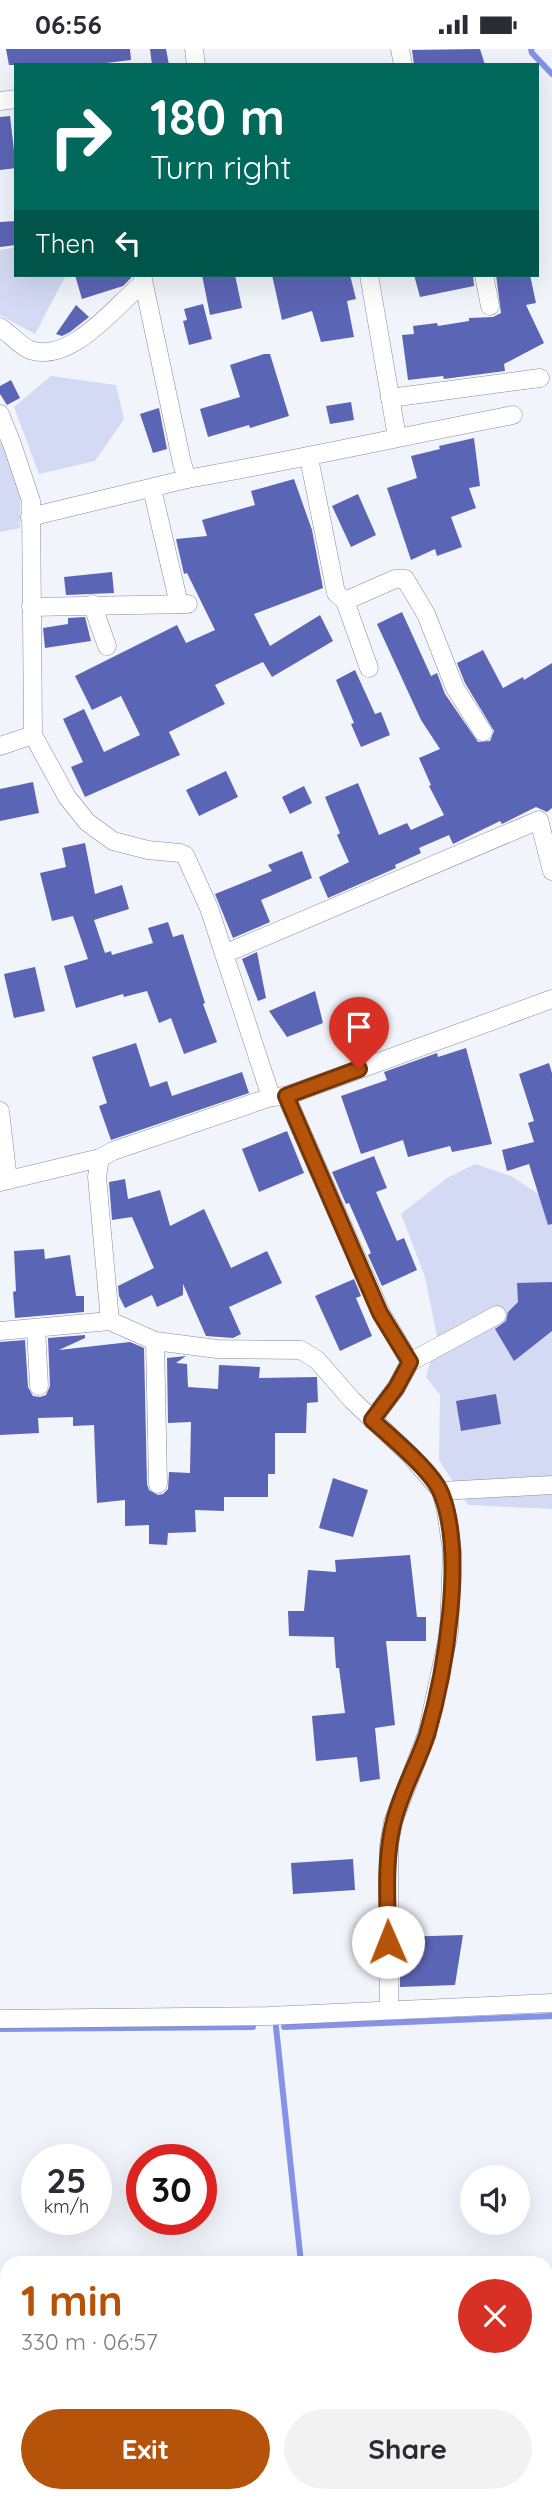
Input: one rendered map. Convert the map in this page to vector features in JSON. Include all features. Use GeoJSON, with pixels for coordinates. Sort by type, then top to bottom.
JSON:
{"type":"FeatureCollection","features":[{"type":"Feature","properties":{"kind":"street"},"geometry":{"type":"LineString","coordinates":[[369,277],[397,437]]}},
{"type":"Feature","properties":{"kind":"street"},"geometry":{"type":"LineString","coordinates":[[484,277],[490,306]]}},
{"type":"Feature","properties":{"kind":"street"},"geometry":{"type":"LineString","coordinates":[[0,327],[31,350],[51,353],[78,341],[142,279]]}},
{"type":"Feature","properties":{"kind":"street"},"geometry":{"type":"LineString","coordinates":[[142,279],[187,479]]}},
{"type":"Feature","properties":{"kind":"street"},"geometry":{"type":"LineString","coordinates":[[390,398],[540,378]]}},
{"type":"Feature","properties":{"kind":"street"},"geometry":{"type":"LineString","coordinates":[[0,414],[31,501],[33,735],[67,797],[87,822],[113,841],[148,850],[185,855],[209,908],[278,1097],[380,1313],[410,1362]]}},
{"type":"Feature","properties":{"kind":"street"},"geometry":{"type":"LineString","coordinates":[[30,517],[187,479],[309,458],[397,437],[513,415]]}},
{"type":"Feature","properties":{"kind":"street"},"geometry":{"type":"LineString","coordinates":[[309,458],[336,593],[345,601],[369,668]]}},
{"type":"Feature","properties":{"kind":"street"},"geometry":{"type":"LineString","coordinates":[[31,607],[183,604],[152,489]]}},
{"type":"Feature","properties":{"kind":"street"},"geometry":{"type":"LineString","coordinates":[[345,601],[395,579],[405,579],[426,614],[455,688],[483,732]]}},
{"type":"Feature","properties":{"kind":"street"},"geometry":{"type":"LineString","coordinates":[[92,604],[107,646]]}},
{"type":"Feature","properties":{"kind":"street"},"geometry":{"type":"LineString","coordinates":[[0,746],[33,735]]}},
{"type":"Feature","properties":{"kind":"street"},"geometry":{"type":"LineString","coordinates":[[224,954],[545,817],[552,871]]}},
{"type":"Feature","properties":{"kind":"street"},"geometry":{"type":"LineString","coordinates":[[0,1111],[4,1181],[100,1158],[113,1151],[278,1097],[552,999]]}},
{"type":"Feature","properties":{"kind":"street"},"geometry":{"type":"LineString","coordinates":[[100,1158],[97,1177],[110,1321]]}},
{"type":"Feature","properties":{"kind":"street"},"geometry":{"type":"LineString","coordinates":[[372,1420],[396,1388],[410,1362],[497,1315]]}},
{"type":"Feature","properties":{"kind":"street"},"geometry":{"type":"LineString","coordinates":[[0,1331],[110,1321],[155,1341],[217,1349],[301,1350],[317,1360],[372,1420],[410,1455],[440,1491],[449,1523],[452,1551],[449,1632],[427,1734],[393,1822],[389,1845],[389,2009]]}},
{"type":"Feature","properties":{"kind":"street"},"geometry":{"type":"LineString","coordinates":[[36,1328],[39,1385]]}},
{"type":"Feature","properties":{"kind":"street"},"geometry":{"type":"LineString","coordinates":[[155,1341],[158,1484]]}},
{"type":"Feature","properties":{"kind":"street"},"geometry":{"type":"LineString","coordinates":[[440,1491],[552,1485]]}},
{"type":"Feature","properties":{"kind":"street"},"geometry":{"type":"LineString","coordinates":[[0,2019],[268,2016],[552,2003]]}},
{"type":"Feature","properties":{"kind":"shaded area"},"geometry":{"type":"Polygon","coordinates":[[[14,247],[14,277],[65,277],[35,334],[0,315],[0,250],[14,247]]]}},
{"type":"Feature","properties":{"kind":"shaded area"},"geometry":{"type":"Polygon","coordinates":[[[51,376],[116,385],[124,419],[95,461],[39,474],[14,407],[51,376]]]}},
{"type":"Feature","properties":{"kind":"shaded area"},"geometry":{"type":"Polygon","coordinates":[[[0,441],[18,483],[20,528],[0,532],[0,441]]]}},
{"type":"Feature","properties":{"kind":"shaded area"},"geometry":{"type":"Polygon","coordinates":[[[475,1164],[511,1176],[552,1203],[552,1509],[468,1505],[439,1460],[440,1395],[426,1377],[437,1337],[425,1277],[401,1214],[447,1178],[475,1164]]]}},
{"type":"Feature","properties":{"kind":"building"},"geometry":{"type":"Polygon","coordinates":[[[6,49],[130,49],[131,60],[106,63],[9,65],[6,49]]]}},
{"type":"Feature","properties":{"kind":"building"},"geometry":{"type":"Polygon","coordinates":[[[150,49],[166,49],[169,63],[152,63],[150,49]]]}},
{"type":"Feature","properties":{"kind":"building"},"geometry":{"type":"Polygon","coordinates":[[[480,49],[484,63],[414,63],[412,50],[480,49]]]}},
{"type":"Feature","properties":{"kind":"building"},"geometry":{"type":"Polygon","coordinates":[[[10,116],[14,168],[0,170],[0,117],[10,116]]]}},
{"type":"Feature","properties":{"kind":"building"},"geometry":{"type":"Polygon","coordinates":[[[14,221],[14,245],[0,247],[0,222],[14,221]]]}},
{"type":"Feature","properties":{"kind":"building"},"geometry":{"type":"Polygon","coordinates":[[[76,277],[131,277],[123,286],[82,299],[76,277]]]}},
{"type":"Feature","properties":{"kind":"building"},"geometry":{"type":"Polygon","coordinates":[[[202,277],[235,277],[242,308],[210,315],[202,277]]]}},
{"type":"Feature","properties":{"kind":"building"},"geometry":{"type":"Polygon","coordinates":[[[272,277],[350,277],[356,299],[347,301],[354,337],[321,342],[312,311],[282,320],[272,277]]]}},
{"type":"Feature","properties":{"kind":"building"},"geometry":{"type":"Polygon","coordinates":[[[415,277],[473,277],[474,286],[420,297],[415,277]]]}},
{"type":"Feature","properties":{"kind":"building"},"geometry":{"type":"Polygon","coordinates":[[[496,277],[530,277],[536,303],[526,305],[544,343],[504,364],[505,371],[444,379],[443,376],[408,380],[402,335],[414,334],[413,326],[437,323],[438,326],[469,321],[469,318],[493,317],[501,313],[496,277]]]}},
{"type":"Feature","properties":{"kind":"building"},"geometry":{"type":"Polygon","coordinates":[[[203,304],[212,339],[189,345],[183,321],[187,320],[184,309],[203,304]]]}},
{"type":"Feature","properties":{"kind":"building"},"geometry":{"type":"Polygon","coordinates":[[[76,305],[89,317],[70,332],[62,336],[56,334],[76,305]]]}},
{"type":"Feature","properties":{"kind":"building"},"geometry":{"type":"Polygon","coordinates":[[[270,354],[289,416],[208,437],[200,409],[240,397],[230,365],[270,354]]]}},
{"type":"Feature","properties":{"kind":"building"},"geometry":{"type":"Polygon","coordinates":[[[11,380],[20,398],[7,405],[0,394],[0,386],[11,380]]]}},
{"type":"Feature","properties":{"kind":"building"},"geometry":{"type":"Polygon","coordinates":[[[351,402],[354,420],[330,424],[326,406],[351,402]]]}},
{"type":"Feature","properties":{"kind":"building"},"geometry":{"type":"Polygon","coordinates":[[[159,408],[167,449],[153,453],[140,414],[159,408]]]}},
{"type":"Feature","properties":{"kind":"building"},"geometry":{"type":"Polygon","coordinates":[[[474,438],[480,486],[469,488],[476,508],[451,517],[462,547],[437,556],[435,549],[411,560],[387,488],[417,478],[411,456],[474,438]]]}},
{"type":"Feature","properties":{"kind":"building"},"geometry":{"type":"Polygon","coordinates":[[[294,479],[312,530],[323,588],[254,614],[270,646],[320,615],[333,641],[272,677],[263,662],[215,685],[225,704],[169,732],[180,755],[85,797],[71,767],[83,762],[63,719],[84,709],[104,752],[140,735],[121,696],[92,710],[75,676],[177,625],[186,643],[215,630],[187,573],[184,574],[176,539],[207,536],[202,520],[255,505],[251,491],[294,479]]]}},
{"type":"Feature","properties":{"kind":"building"},"geometry":{"type":"Polygon","coordinates":[[[358,494],[376,535],[351,547],[332,506],[358,494]]]}},
{"type":"Feature","properties":{"kind":"building"},"geometry":{"type":"Polygon","coordinates":[[[112,572],[114,593],[66,595],[64,577],[112,572]]]}},
{"type":"Feature","properties":{"kind":"building"},"geometry":{"type":"Polygon","coordinates":[[[402,612],[431,676],[437,673],[445,694],[478,742],[490,741],[494,731],[465,683],[457,663],[483,650],[503,688],[523,677],[524,680],[552,663],[552,808],[547,812],[536,807],[453,844],[449,835],[419,848],[421,853],[395,865],[396,868],[328,898],[319,877],[349,862],[325,797],[358,783],[379,835],[407,823],[411,830],[444,815],[419,758],[440,749],[421,720],[377,624],[402,612]]]}},
{"type":"Feature","properties":{"kind":"building"},"geometry":{"type":"Polygon","coordinates":[[[85,617],[91,641],[45,648],[43,628],[68,624],[68,618],[85,617]]]}},
{"type":"Feature","properties":{"kind":"building"},"geometry":{"type":"Polygon","coordinates":[[[355,670],[375,714],[381,712],[390,735],[361,747],[336,680],[355,670]]]}},
{"type":"Feature","properties":{"kind":"building"},"geometry":{"type":"Polygon","coordinates":[[[226,771],[238,797],[199,816],[186,790],[226,771]]]}},
{"type":"Feature","properties":{"kind":"building"},"geometry":{"type":"Polygon","coordinates":[[[33,782],[39,813],[0,821],[0,789],[33,782]]]}},
{"type":"Feature","properties":{"kind":"building"},"geometry":{"type":"Polygon","coordinates":[[[304,786],[312,803],[290,814],[282,797],[304,786]]]}},
{"type":"Feature","properties":{"kind":"building"},"geometry":{"type":"Polygon","coordinates":[[[85,843],[95,894],[122,885],[129,909],[94,920],[105,953],[111,951],[112,955],[153,943],[148,928],[168,922],[173,937],[183,934],[217,1042],[184,1054],[171,1018],[159,1023],[147,991],[124,997],[123,994],[76,1008],[64,966],[88,959],[73,916],[52,921],[40,873],[66,867],[62,848],[85,843]]]}},
{"type":"Feature","properties":{"kind":"building"},"geometry":{"type":"Polygon","coordinates":[[[302,851],[312,878],[261,900],[270,922],[233,938],[215,894],[272,871],[268,865],[302,851]]]}},
{"type":"Feature","properties":{"kind":"building"},"geometry":{"type":"Polygon","coordinates":[[[257,952],[266,998],[258,1001],[242,959],[257,952]]]}},
{"type":"Feature","properties":{"kind":"building"},"geometry":{"type":"Polygon","coordinates":[[[35,967],[45,1011],[14,1018],[4,974],[35,967]]]}},
{"type":"Feature","properties":{"kind":"building"},"geometry":{"type":"Polygon","coordinates":[[[315,991],[323,1023],[287,1037],[269,1011],[315,991]]]}},
{"type":"Feature","properties":{"kind":"building"},"geometry":{"type":"Polygon","coordinates":[[[368,1004],[372,1022],[376,1020],[381,1042],[357,1051],[342,1017],[368,1004]]]}},
{"type":"Feature","properties":{"kind":"building"},"geometry":{"type":"Polygon","coordinates":[[[136,1043],[150,1087],[167,1081],[172,1096],[242,1072],[249,1093],[111,1140],[99,1106],[107,1103],[92,1057],[136,1043]]]}},
{"type":"Feature","properties":{"kind":"building"},"geometry":{"type":"Polygon","coordinates":[[[466,1048],[492,1144],[452,1152],[450,1146],[408,1157],[403,1140],[361,1154],[341,1096],[387,1080],[384,1072],[437,1053],[438,1057],[466,1048]]]}},
{"type":"Feature","properties":{"kind":"building"},"geometry":{"type":"Polygon","coordinates":[[[549,1063],[552,1073],[552,1224],[548,1225],[529,1164],[507,1171],[502,1150],[534,1142],[528,1123],[534,1121],[519,1074],[549,1063]]]}},
{"type":"Feature","properties":{"kind":"building"},"geometry":{"type":"Polygon","coordinates":[[[287,1131],[304,1173],[259,1192],[242,1149],[287,1131]]]}},
{"type":"Feature","properties":{"kind":"building"},"geometry":{"type":"Polygon","coordinates":[[[374,1156],[387,1188],[376,1192],[397,1241],[404,1238],[417,1270],[382,1286],[368,1255],[371,1253],[332,1172],[374,1156]]]}},
{"type":"Feature","properties":{"kind":"building"},"geometry":{"type":"Polygon","coordinates":[[[125,1179],[128,1199],[160,1190],[170,1226],[204,1209],[231,1268],[267,1251],[282,1283],[229,1307],[241,1334],[233,1338],[206,1336],[183,1284],[183,1295],[157,1307],[152,1295],[125,1308],[118,1286],[154,1268],[132,1217],[112,1220],[109,1182],[125,1179]]]}},
{"type":"Feature","properties":{"kind":"building"},"geometry":{"type":"Polygon","coordinates":[[[44,1249],[45,1259],[70,1255],[76,1296],[84,1296],[84,1312],[15,1318],[14,1251],[44,1249]]]}},
{"type":"Feature","properties":{"kind":"building"},"geometry":{"type":"Polygon","coordinates":[[[354,1279],[361,1296],[356,1298],[372,1336],[340,1351],[315,1296],[354,1279]]]}},
{"type":"Feature","properties":{"kind":"building"},"geometry":{"type":"Polygon","coordinates":[[[552,1282],[552,1331],[514,1361],[495,1329],[506,1321],[508,1312],[518,1302],[517,1283],[552,1282]]]}},
{"type":"Feature","properties":{"kind":"building"},"geometry":{"type":"Polygon","coordinates":[[[85,1335],[85,1338],[59,1350],[130,1342],[144,1348],[147,1484],[149,1490],[158,1495],[168,1489],[169,1472],[190,1473],[191,1422],[168,1423],[167,1358],[186,1356],[176,1363],[187,1364],[188,1387],[218,1389],[219,1365],[260,1367],[259,1378],[317,1377],[318,1402],[307,1403],[306,1433],[275,1433],[275,1474],[268,1474],[268,1497],[224,1497],[224,1511],[195,1510],[196,1532],[168,1533],[167,1545],[149,1544],[149,1525],[125,1526],[125,1500],[97,1503],[94,1425],[73,1426],[73,1417],[38,1418],[39,1433],[0,1435],[0,1342],[25,1340],[28,1387],[33,1396],[40,1397],[46,1395],[50,1386],[48,1338],[85,1335]]]}},
{"type":"Feature","properties":{"kind":"building"},"geometry":{"type":"Polygon","coordinates":[[[496,1394],[501,1424],[461,1431],[456,1401],[496,1394]]]}},
{"type":"Feature","properties":{"kind":"building"},"geometry":{"type":"Polygon","coordinates":[[[333,1478],[368,1490],[353,1537],[319,1528],[333,1478]]]}},
{"type":"Feature","properties":{"kind":"building"},"geometry":{"type":"Polygon","coordinates":[[[410,1555],[417,1617],[426,1617],[426,1641],[386,1641],[395,1725],[375,1728],[380,1779],[360,1782],[357,1757],[316,1761],[312,1716],[345,1713],[339,1668],[336,1668],[334,1637],[289,1636],[288,1611],[304,1611],[308,1570],[336,1572],[335,1560],[410,1555]]]}},
{"type":"Feature","properties":{"kind":"building"},"geometry":{"type":"Polygon","coordinates":[[[353,1859],[355,1890],[293,1894],[291,1863],[353,1859]]]}},
{"type":"Feature","properties":{"kind":"building"},"geometry":{"type":"Polygon","coordinates":[[[463,1935],[455,1985],[400,1987],[400,1937],[463,1935]]]}},
{"type":"Feature","properties":{"kind":"waterway"},"geometry":{"type":"LineString","coordinates":[[531,49],[552,74]]}},
{"type":"Feature","properties":{"kind":"waterway"},"geometry":{"type":"LineString","coordinates":[[284,2027],[552,2016]]}},
{"type":"Feature","properties":{"kind":"waterway"},"geometry":{"type":"LineString","coordinates":[[0,2029],[253,2027]]}},
{"type":"Feature","properties":{"kind":"waterway"},"geometry":{"type":"LineString","coordinates":[[276,2027],[300,2256]]}},
{"type":"Feature","properties":{"kind":"route"},"geometry":{"type":"LineString","coordinates":[[359,1069],[286,1096],[380,1313],[410,1362],[396,1388],[372,1420],[410,1455],[440,1491],[451,1534],[452,1551],[449,1632],[427,1734],[393,1822],[389,1845],[388,1942]]}}]}
